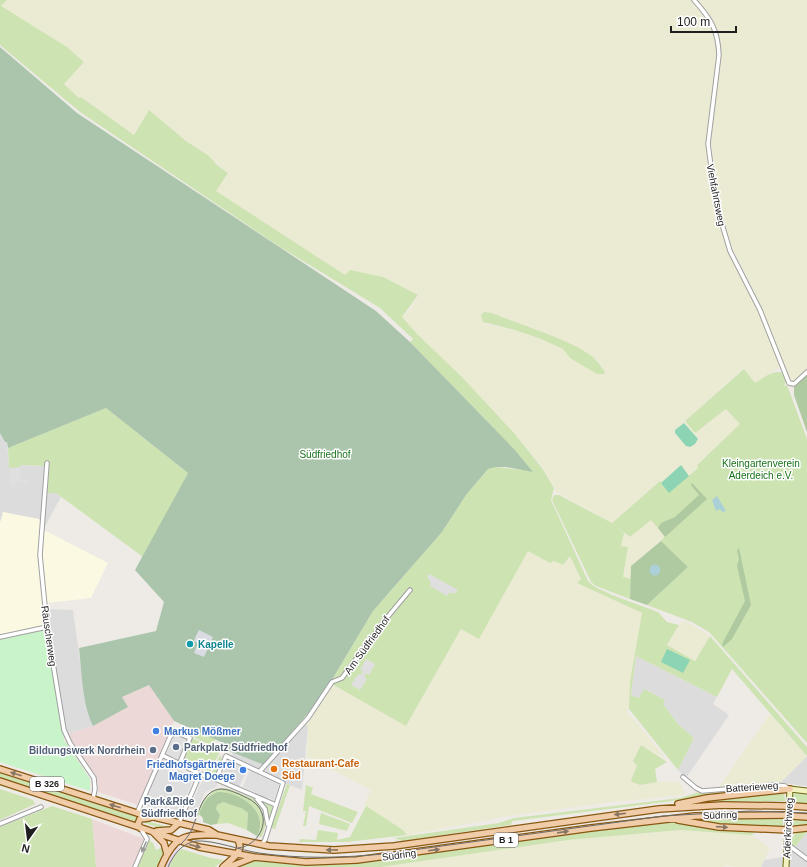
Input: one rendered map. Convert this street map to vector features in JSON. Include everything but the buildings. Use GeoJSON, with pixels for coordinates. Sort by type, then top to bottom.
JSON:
{"type":"FeatureCollection","features":[{"type":"Feature","properties":{"kind":"main road","name":"Südring"},"geometry":{"type":"LineString","coordinates":[[0,769],[137,813],[210,830],[217,835],[262,845],[322,850],[394,846],[659,809],[723,805],[807,807]]}},
{"type":"Feature","properties":{"kind":"main road","name":"Südring"},"geometry":{"type":"LineString","coordinates":[[0,782],[198,847],[236,855],[306,862],[357,860],[669,819],[724,815],[786,815],[807,817]]}},
{"type":"Feature","properties":{"kind":"main road"},"geometry":{"type":"LineString","coordinates":[[659,809],[707,798],[790,789]]}},
{"type":"Feature","properties":{"kind":"main road"},"geometry":{"type":"LineString","coordinates":[[140,828],[138,824],[140,820],[156,818]]}},
{"type":"Feature","properties":{"kind":"main road"},"geometry":{"type":"LineString","coordinates":[[669,819],[719,827],[788,830],[807,828]]}},
{"type":"Feature","properties":{"kind":"main road"},"geometry":{"type":"LineString","coordinates":[[153,831],[171,830],[179,823]]}},
{"type":"Feature","properties":{"kind":"main road"},"geometry":{"type":"LineString","coordinates":[[153,831],[164,843],[167,854]]}},
{"type":"Feature","properties":{"kind":"main road","name":"B 1"},"geometry":{"type":"LineString","coordinates":[[178,840],[189,835],[217,835]]}},
{"type":"Feature","properties":{"kind":"main road"},"geometry":{"type":"LineString","coordinates":[[161,867],[167,854],[178,840]]}},
{"type":"Feature","properties":{"kind":"main road"},"geometry":{"type":"LineString","coordinates":[[223,867],[236,855],[240,848],[238,840]]}},
{"type":"Feature","properties":{"kind":"main road","name":"B 1"},"geometry":{"type":"LineString","coordinates":[[229,867],[254,857]]}},
{"type":"Feature","properties":{"kind":"street","name":"Viehfahrtsweg"},"geometry":{"type":"LineString","coordinates":[[694,0],[712,23],[718,42],[719,55],[708,144],[710,170],[721,226],[732,256],[750,289],[772,338],[790,384],[795,383],[807,372]]}},
{"type":"Feature","properties":{"kind":"street","name":"Räuscherweg"},"geometry":{"type":"LineString","coordinates":[[47,463],[40,555],[47,628],[64,730],[70,743],[94,778],[95,789],[93,799]]}},
{"type":"Feature","properties":{"kind":"street","name":"Am Südfriedhof"},"geometry":{"type":"LineString","coordinates":[[260,772],[308,718],[330,685],[342,678],[385,620],[410,590]]}},
{"type":"Feature","properties":{"kind":"street"},"geometry":{"type":"LineString","coordinates":[[0,637],[47,628]]}},
{"type":"Feature","properties":{"kind":"street"},"geometry":{"type":"LineString","coordinates":[[137,813],[173,733],[178,733],[190,738],[178,765]]}},
{"type":"Feature","properties":{"kind":"street"},"geometry":{"type":"LineString","coordinates":[[162,755],[178,765],[216,779],[276,806]]}},
{"type":"Feature","properties":{"kind":"street"},"geometry":{"type":"LineString","coordinates":[[216,779],[226,756],[284,783],[262,845]]}},
{"type":"Feature","properties":{"kind":"street"},"geometry":{"type":"LineString","coordinates":[[179,823],[200,774]]}},
{"type":"Feature","properties":{"kind":"street","name":"Batterieweg"},"geometry":{"type":"LineString","coordinates":[[683,777],[696,788],[706,790],[780,785],[790,789],[807,791]]}},
{"type":"Feature","properties":{"kind":"street","name":"Aderkirchweg"},"geometry":{"type":"LineString","coordinates":[[786,867],[790,789]]}},
{"type":"Feature","properties":{"kind":"street"},"geometry":{"type":"LineString","coordinates":[[255,796],[265,809],[268,826]]}},
{"type":"Feature","properties":{"kind":"street"},"geometry":{"type":"LineString","coordinates":[[0,824],[40,807]]}},
{"type":"Feature","properties":{"kind":"street"},"geometry":{"type":"LineString","coordinates":[[135,867],[147,839],[147,836],[140,828]]}},
{"type":"Feature","properties":{"kind":"street"},"geometry":{"type":"LineString","coordinates":[[787,844],[807,859]]}},
{"type":"Feature","properties":{"kind":"shaded area"},"geometry":{"type":"Polygon","coordinates":[[[0,433],[5,442],[7,441],[9,467],[20,465],[45,466],[44,493],[56,493],[61,497],[43,530],[3,512],[0,523],[0,433]]]}},
{"type":"Feature","properties":{"kind":"shaded area"},"geometry":{"type":"Polygon","coordinates":[[[21,468],[20,479],[27,479],[27,484],[16,481],[15,487],[10,487],[10,469],[21,468]]]}},
{"type":"Feature","properties":{"kind":"shaded area"},"geometry":{"type":"Polygon","coordinates":[[[3,512],[39,519],[44,530],[108,563],[91,598],[47,603],[43,607],[45,622],[43,626],[0,635],[0,523],[3,512]]]}},
{"type":"Feature","properties":{"kind":"shaded area"},"geometry":{"type":"Polygon","coordinates":[[[429,574],[458,590],[456,593],[449,593],[447,596],[430,586],[431,583],[427,576],[429,574]]]}},
{"type":"Feature","properties":{"kind":"shaded area"},"geometry":{"type":"Polygon","coordinates":[[[45,609],[73,610],[85,697],[93,726],[68,734],[65,732],[45,609]]]}},
{"type":"Feature","properties":{"kind":"shaded area"},"geometry":{"type":"Polygon","coordinates":[[[199,630],[213,637],[204,657],[194,653],[198,643],[194,641],[199,630]]]}},
{"type":"Feature","properties":{"kind":"shaded area"},"geometry":{"type":"Polygon","coordinates":[[[636,656],[717,697],[713,704],[729,715],[686,778],[678,770],[694,738],[678,724],[663,704],[665,700],[644,689],[639,699],[631,695],[636,656]]]}},
{"type":"Feature","properties":{"kind":"shaded area"},"geometry":{"type":"Polygon","coordinates":[[[366,659],[375,664],[369,675],[366,673],[364,677],[367,679],[360,690],[351,685],[358,674],[361,675],[363,671],[360,670],[366,659]]]}},
{"type":"Feature","properties":{"kind":"shaded area"},"geometry":{"type":"Polygon","coordinates":[[[149,685],[174,721],[138,805],[98,792],[98,784],[95,775],[72,743],[68,734],[93,726],[128,707],[122,697],[149,685]]]}},
{"type":"Feature","properties":{"kind":"shaded area"},"geometry":{"type":"Polygon","coordinates":[[[303,721],[308,726],[302,790],[248,768],[239,787],[221,778],[233,752],[264,765],[303,721]]]}},
{"type":"Feature","properties":{"kind":"shaded area","name":"Parkplatz Südfriedhof"},"geometry":{"type":"Polygon","coordinates":[[[178,736],[187,740],[179,760],[166,754],[173,738],[178,736]]]}},
{"type":"Feature","properties":{"kind":"shaded area"},"geometry":{"type":"Polygon","coordinates":[[[807,756],[807,786],[780,783],[807,756]]]}},
{"type":"Feature","properties":{"kind":"shaded area","name":"Park&Ride Südfriedhof"},"geometry":{"type":"Polygon","coordinates":[[[165,760],[173,763],[175,768],[190,775],[193,780],[178,816],[143,804],[160,762],[165,760]]]}},
{"type":"Feature","properties":{"kind":"shaded area"},"geometry":{"type":"Polygon","coordinates":[[[250,770],[279,785],[274,800],[267,797],[265,799],[261,797],[261,795],[243,787],[250,770]]]}},
{"type":"Feature","properties":{"kind":"shaded area","name":"Park&Ride Südfriedhof"},"geometry":{"type":"Polygon","coordinates":[[[204,777],[218,783],[216,787],[205,792],[193,819],[185,817],[204,777]]]}},
{"type":"Feature","properties":{"kind":"shaded area"},"geometry":{"type":"Polygon","coordinates":[[[92,819],[144,839],[133,867],[96,867],[92,819]]]}},
{"type":"Feature","properties":{"kind":"shaded area"},"geometry":{"type":"Polygon","coordinates":[[[807,832],[807,867],[761,867],[764,860],[788,856],[807,832]]]}},
{"type":"Feature","properties":{"kind":"shaded area"},"geometry":{"type":"Polygon","coordinates":[[[176,846],[181,849],[175,855],[169,867],[164,867],[169,855],[176,846]]]}},
{"type":"Feature","properties":{"kind":"green space"},"geometry":{"type":"Polygon","coordinates":[[[0,0],[7,0],[1,6],[67,47],[84,62],[64,84],[79,98],[81,97],[134,135],[149,110],[186,141],[209,156],[216,164],[228,173],[216,191],[345,275],[350,270],[383,277],[418,295],[402,317],[417,334],[461,376],[514,433],[542,468],[554,488],[551,500],[588,581],[595,587],[612,595],[658,612],[667,622],[679,625],[667,645],[695,661],[710,636],[807,747],[807,756],[732,669],[717,697],[636,656],[631,695],[639,698],[644,689],[665,700],[663,704],[678,724],[694,738],[678,770],[629,709],[630,681],[642,613],[577,583],[581,579],[570,556],[563,565],[554,561],[550,563],[528,551],[479,639],[461,629],[406,726],[330,683],[373,611],[442,532],[466,495],[488,469],[496,467],[532,471],[515,450],[410,342],[413,339],[380,308],[277,245],[80,112],[0,45],[0,0]]]}},
{"type":"Feature","properties":{"kind":"green space"},"geometry":{"type":"Polygon","coordinates":[[[7,0],[692,0],[709,20],[716,36],[718,55],[708,121],[707,144],[720,226],[728,249],[773,341],[782,366],[755,383],[743,369],[685,421],[695,433],[726,409],[740,424],[697,464],[699,468],[669,493],[659,481],[612,523],[556,492],[543,468],[514,433],[461,376],[417,334],[402,317],[410,310],[418,296],[383,277],[345,275],[215,191],[228,172],[148,111],[134,135],[81,97],[79,98],[64,84],[84,62],[67,47],[0,6],[7,0]],[[484,312],[486,324],[515,330],[541,339],[563,349],[568,356],[597,374],[605,372],[597,360],[586,352],[492,313],[484,312]]]}},
{"type":"Feature","properties":{"kind":"green space"},"geometry":{"type":"Polygon","coordinates":[[[698,0],[807,0],[807,371],[793,382],[789,381],[774,339],[753,290],[732,248],[719,206],[711,140],[721,44],[715,23],[698,0]]]}},
{"type":"Feature","properties":{"kind":"green space","name":"Südfriedhof"},"geometry":{"type":"Polygon","coordinates":[[[0,47],[77,113],[376,311],[410,342],[515,450],[533,472],[506,467],[488,469],[466,495],[442,532],[373,611],[321,698],[264,765],[224,749],[220,745],[221,742],[174,721],[149,685],[122,697],[128,707],[93,726],[89,717],[83,688],[79,648],[156,631],[164,602],[135,570],[188,473],[106,408],[8,448],[7,442],[5,442],[0,433],[0,47]]]}},
{"type":"Feature","properties":{"kind":"green space"},"geometry":{"type":"Polygon","coordinates":[[[484,312],[492,313],[563,340],[577,347],[596,360],[605,372],[604,374],[597,374],[570,358],[563,349],[541,339],[515,330],[483,322],[481,315],[484,312]]]}},
{"type":"Feature","properties":{"kind":"green space","name":"Kleingartenverein Aderdeich e.V."},"geometry":{"type":"Polygon","coordinates":[[[744,369],[755,383],[772,373],[780,372],[784,375],[787,379],[784,386],[787,385],[807,439],[807,743],[709,632],[692,622],[647,605],[688,567],[661,541],[665,536],[651,520],[630,537],[612,523],[660,481],[670,492],[698,468],[697,465],[740,424],[726,409],[695,433],[685,421],[744,369]]]}},
{"type":"Feature","properties":{"kind":"green space"},"geometry":{"type":"Polygon","coordinates":[[[807,374],[807,432],[794,395],[794,386],[807,374]]]}},
{"type":"Feature","properties":{"kind":"green space"},"geometry":{"type":"Polygon","coordinates":[[[106,408],[188,473],[143,557],[56,493],[46,493],[48,466],[21,465],[20,467],[9,468],[8,448],[106,408]]]}},
{"type":"Feature","properties":{"kind":"green space"},"geometry":{"type":"Polygon","coordinates":[[[684,423],[698,439],[695,444],[690,447],[686,446],[675,433],[675,430],[684,423]]]}},
{"type":"Feature","properties":{"kind":"green space"},"geometry":{"type":"Polygon","coordinates":[[[681,465],[689,476],[669,493],[661,483],[681,465]]]}},
{"type":"Feature","properties":{"kind":"green space"},"geometry":{"type":"Polygon","coordinates":[[[692,483],[707,499],[665,537],[658,528],[661,523],[675,517],[699,495],[691,485],[692,483]]]}},
{"type":"Feature","properties":{"kind":"green space"},"geometry":{"type":"Polygon","coordinates":[[[554,495],[559,495],[612,523],[624,533],[621,546],[628,547],[623,577],[631,579],[630,599],[596,586],[591,582],[552,500],[554,495]]]}},
{"type":"Feature","properties":{"kind":"green space"},"geometry":{"type":"Polygon","coordinates":[[[651,519],[665,537],[631,566],[631,579],[623,577],[628,548],[621,546],[624,533],[630,537],[651,519]]]}},
{"type":"Feature","properties":{"kind":"green space"},"geometry":{"type":"Polygon","coordinates":[[[661,541],[688,567],[647,605],[630,599],[631,566],[661,541]]]}},
{"type":"Feature","properties":{"kind":"green space"},"geometry":{"type":"Polygon","coordinates":[[[739,548],[751,605],[732,639],[723,647],[722,644],[745,601],[737,566],[739,559],[737,550],[739,548]]]}},
{"type":"Feature","properties":{"kind":"green space"},"geometry":{"type":"Polygon","coordinates":[[[528,551],[550,563],[554,561],[563,565],[570,556],[581,579],[578,583],[642,613],[630,681],[629,709],[626,712],[633,718],[666,759],[641,746],[637,766],[631,779],[640,785],[657,782],[679,782],[684,791],[684,795],[604,803],[509,816],[407,835],[403,830],[364,805],[371,790],[307,757],[308,727],[303,721],[330,683],[406,726],[461,629],[479,638],[528,551]]]}},
{"type":"Feature","properties":{"kind":"green space"},"geometry":{"type":"Polygon","coordinates":[[[682,621],[689,623],[710,636],[695,661],[667,645],[682,621]]]}},
{"type":"Feature","properties":{"kind":"green space"},"geometry":{"type":"Polygon","coordinates":[[[43,629],[45,630],[64,740],[90,779],[90,791],[0,762],[0,637],[43,629]]]}},
{"type":"Feature","properties":{"kind":"green space"},"geometry":{"type":"Polygon","coordinates":[[[667,649],[690,660],[683,673],[661,662],[667,649]]]}},
{"type":"Feature","properties":{"kind":"green space"},"geometry":{"type":"Polygon","coordinates":[[[770,714],[807,756],[780,783],[718,788],[770,714]]]}},
{"type":"Feature","properties":{"kind":"green space"},"geometry":{"type":"Polygon","coordinates":[[[197,728],[216,738],[212,746],[193,737],[197,728]]]}},
{"type":"Feature","properties":{"kind":"green space"},"geometry":{"type":"Polygon","coordinates":[[[192,738],[220,751],[210,773],[182,761],[192,738]]]}},
{"type":"Feature","properties":{"kind":"green space"},"geometry":{"type":"Polygon","coordinates":[[[641,745],[667,762],[655,769],[657,782],[640,785],[632,782],[631,780],[637,766],[633,761],[641,745]]]}},
{"type":"Feature","properties":{"kind":"green space"},"geometry":{"type":"Polygon","coordinates":[[[220,755],[222,760],[217,774],[211,775],[220,755]]]}},
{"type":"Feature","properties":{"kind":"green space"},"geometry":{"type":"Polygon","coordinates":[[[0,772],[139,817],[136,822],[0,778],[0,772]]]}},
{"type":"Feature","properties":{"kind":"green space"},"geometry":{"type":"Polygon","coordinates":[[[287,784],[290,785],[275,829],[271,828],[287,784]]]}},
{"type":"Feature","properties":{"kind":"green space"},"geometry":{"type":"Polygon","coordinates":[[[0,785],[68,807],[0,786],[0,785]]]}},
{"type":"Feature","properties":{"kind":"green space"},"geometry":{"type":"Polygon","coordinates":[[[306,785],[313,788],[311,794],[358,812],[352,823],[309,806],[306,826],[303,826],[306,811],[303,811],[306,785]]]}},
{"type":"Feature","properties":{"kind":"green space"},"geometry":{"type":"Polygon","coordinates":[[[768,786],[783,787],[513,821],[510,825],[402,841],[394,838],[499,823],[514,818],[680,798],[699,792],[768,786]]]}},
{"type":"Feature","properties":{"kind":"green space"},"geometry":{"type":"Polygon","coordinates":[[[222,788],[230,789],[254,799],[259,804],[266,823],[262,837],[257,836],[260,826],[259,817],[255,809],[248,802],[229,795],[210,795],[196,819],[204,799],[211,792],[222,788]]]}},
{"type":"Feature","properties":{"kind":"green space"},"geometry":{"type":"Polygon","coordinates":[[[0,789],[33,800],[35,804],[0,820],[0,789]]]}},
{"type":"Feature","properties":{"kind":"green space"},"geometry":{"type":"Polygon","coordinates":[[[218,792],[235,795],[251,805],[256,811],[259,819],[260,827],[257,836],[247,830],[248,813],[243,809],[223,802],[217,805],[216,809],[220,815],[217,824],[211,825],[203,822],[203,818],[199,814],[202,806],[208,798],[218,792]]]}},
{"type":"Feature","properties":{"kind":"green space"},"geometry":{"type":"Polygon","coordinates":[[[784,792],[785,801],[696,802],[704,800],[784,792]]]}},
{"type":"Feature","properties":{"kind":"green space"},"geometry":{"type":"Polygon","coordinates":[[[795,793],[807,794],[807,805],[792,804],[792,796],[795,793]]]}},
{"type":"Feature","properties":{"kind":"green space"},"geometry":{"type":"Polygon","coordinates":[[[223,802],[243,809],[248,813],[247,830],[228,823],[217,824],[220,815],[216,809],[217,805],[223,802]]]}},
{"type":"Feature","properties":{"kind":"green space"},"geometry":{"type":"Polygon","coordinates":[[[264,803],[271,805],[274,809],[270,820],[264,803]]]}},
{"type":"Feature","properties":{"kind":"green space"},"geometry":{"type":"Polygon","coordinates":[[[52,806],[92,819],[96,867],[0,867],[0,827],[52,806]]]}},
{"type":"Feature","properties":{"kind":"green space"},"geometry":{"type":"Polygon","coordinates":[[[366,806],[403,830],[407,835],[347,842],[299,842],[300,839],[316,840],[318,830],[338,833],[337,840],[350,837],[366,806]]]}},
{"type":"Feature","properties":{"kind":"green space"},"geometry":{"type":"Polygon","coordinates":[[[141,809],[179,819],[166,817],[141,809]]]}},
{"type":"Feature","properties":{"kind":"green space"},"geometry":{"type":"Polygon","coordinates":[[[321,813],[350,824],[347,831],[319,824],[321,813]]]}},
{"type":"Feature","properties":{"kind":"green space"},"geometry":{"type":"Polygon","coordinates":[[[750,817],[783,819],[783,831],[755,831],[752,835],[680,830],[568,840],[381,867],[236,867],[251,860],[257,859],[323,864],[354,863],[670,820],[750,817]]]}},
{"type":"Feature","properties":{"kind":"green space"},"geometry":{"type":"Polygon","coordinates":[[[143,820],[174,827],[161,829],[142,822],[143,820]]]}},
{"type":"Feature","properties":{"kind":"green space"},"geometry":{"type":"Polygon","coordinates":[[[794,820],[807,820],[807,832],[794,848],[789,841],[798,831],[793,826],[794,820]]]}},
{"type":"Feature","properties":{"kind":"green space"},"geometry":{"type":"Polygon","coordinates":[[[680,830],[752,835],[770,848],[761,867],[736,867],[725,865],[724,867],[381,867],[568,840],[680,830]]]}},
{"type":"Feature","properties":{"kind":"green space"},"geometry":{"type":"Polygon","coordinates":[[[149,840],[153,843],[156,850],[163,847],[163,857],[158,867],[137,867],[149,840]]]}},
{"type":"Feature","properties":{"kind":"green space"},"geometry":{"type":"Polygon","coordinates":[[[181,849],[211,858],[224,860],[215,867],[169,867],[175,855],[181,849]]]}},
{"type":"Feature","properties":{"kind":"water"},"geometry":{"type":"Polygon","coordinates":[[[717,496],[726,511],[722,512],[720,509],[716,511],[712,500],[717,496]]]}},
{"type":"Feature","properties":{"kind":"water"},"geometry":{"type":"Polygon","coordinates":[[[653,565],[657,565],[659,566],[659,574],[653,575],[650,572],[650,568],[653,565]]]}},
{"type":"Feature","properties":{"kind":"tram line"},"geometry":{"type":"LineString","coordinates":[[180,845],[191,831],[201,805],[205,799],[209,794],[221,789],[239,794],[252,800],[260,809],[263,816],[263,824],[257,837],[252,842],[238,848]]}},
{"type":"Feature","properties":{"kind":"tram line"},"geometry":{"type":"LineString","coordinates":[[168,867],[182,847],[196,841],[211,842],[251,852],[274,855],[305,857],[352,856],[383,854],[663,816],[750,811],[807,813]]}},
{"type":"Feature","properties":{"kind":"place","name":"Kapelle"},"geometry":{"type":"Point","coordinates":[190,644]}},
{"type":"Feature","properties":{"kind":"place","name":"Markus Mößmer"},"geometry":{"type":"Point","coordinates":[156,731]}},
{"type":"Feature","properties":{"kind":"place","name":"Parkplatz Südfriedhof"},"geometry":{"type":"Point","coordinates":[176,747]}},
{"type":"Feature","properties":{"kind":"place","name":"Bildungswerk Nordrhein"},"geometry":{"type":"Point","coordinates":[153,750]}},
{"type":"Feature","properties":{"kind":"place","name":"Restaurant-Cafe Süd"},"geometry":{"type":"Point","coordinates":[274,769]}},
{"type":"Feature","properties":{"kind":"place","name":"Friedhofsgärtnerei Magret Doege"},"geometry":{"type":"Point","coordinates":[243,770]}},
{"type":"Feature","properties":{"kind":"place","name":"Park&Ride Südfriedhof"},"geometry":{"type":"Point","coordinates":[169,789]}}]}
